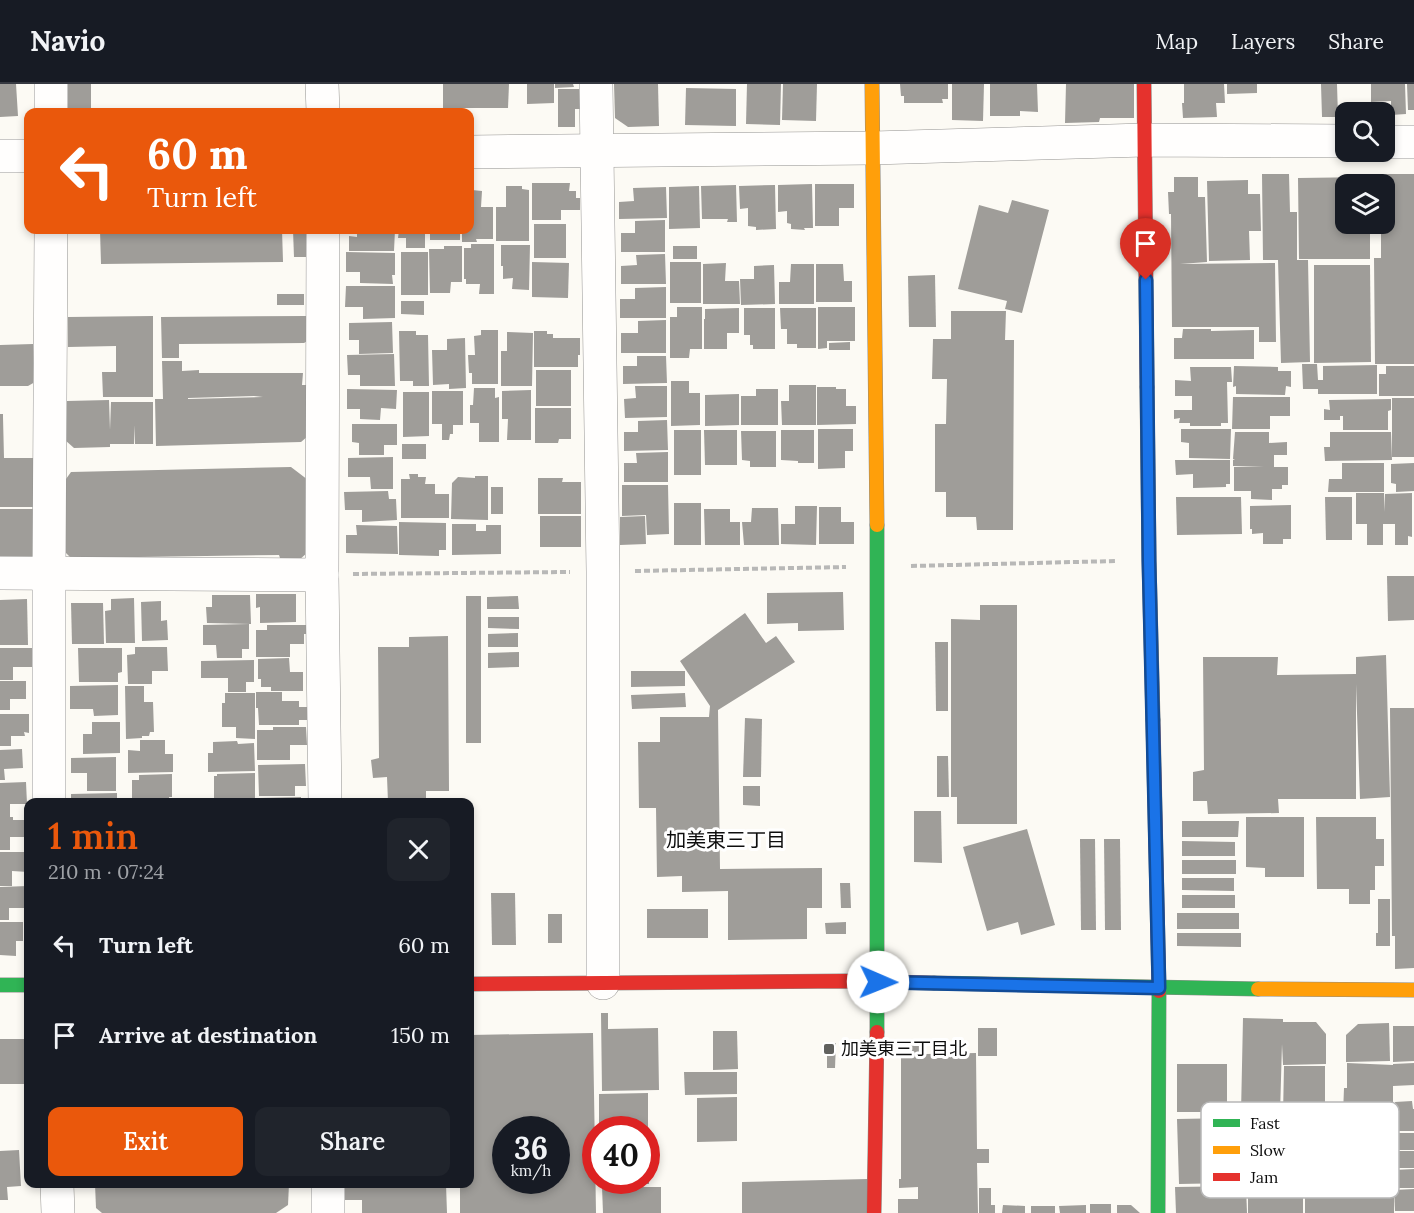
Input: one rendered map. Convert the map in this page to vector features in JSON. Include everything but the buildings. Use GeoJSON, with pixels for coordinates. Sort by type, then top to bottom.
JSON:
{"type":"FeatureCollection","features":[{"type":"Feature","properties":{"kind":"street"},"geometry":{"type":"LineString","coordinates":[[51,84],[51,108]]}},
{"type":"Feature","properties":{"kind":"street"},"geometry":{"type":"LineString","coordinates":[[322,84],[323,108]]}},
{"type":"Feature","properties":{"kind":"street"},"geometry":{"type":"LineString","coordinates":[[596,84],[603,572],[603,983]]}},
{"type":"Feature","properties":{"kind":"street"},"geometry":{"type":"LineString","coordinates":[[872,84],[878,566],[878,982],[874,1213]]}},
{"type":"Feature","properties":{"kind":"street"},"geometry":{"type":"LineString","coordinates":[[1144,84],[1149,561],[1159,988],[1158,1213]]}},
{"type":"Feature","properties":{"kind":"street"},"geometry":{"type":"LineString","coordinates":[[474,152],[873,148],[1144,140],[1335,141]]}},
{"type":"Feature","properties":{"kind":"street"},"geometry":{"type":"LineString","coordinates":[[1395,142],[1414,142]]}},
{"type":"Feature","properties":{"kind":"street"},"geometry":{"type":"LineString","coordinates":[[0,156],[24,156]]}},
{"type":"Feature","properties":{"kind":"street"},"geometry":{"type":"LineString","coordinates":[[49,798],[51,234]]}},
{"type":"Feature","properties":{"kind":"street"},"geometry":{"type":"LineString","coordinates":[[323,234],[322,575],[325,798]]}},
{"type":"Feature","properties":{"kind":"street"},"geometry":{"type":"LineString","coordinates":[[0,573],[322,575]]}},
{"type":"Feature","properties":{"kind":"street"},"geometry":{"type":"LineString","coordinates":[[474,984],[774,981],[1414,990]]}},
{"type":"Feature","properties":{"kind":"street"},"geometry":{"type":"LineString","coordinates":[[0,985],[24,985]]}},
{"type":"Feature","properties":{"kind":"street"},"geometry":{"type":"LineString","coordinates":[[57,1188],[58,1213]]}},
{"type":"Feature","properties":{"kind":"street"},"geometry":{"type":"LineString","coordinates":[[328,1188],[328,1213]]}},
{"type":"Feature","properties":{"kind":"path"},"geometry":{"type":"LineString","coordinates":[[322,575],[1149,561]]}},
{"type":"Feature","properties":{"kind":"traffic: fast"},"geometry":{"type":"LineString","coordinates":[[877,525],[877,1032]]}},
{"type":"Feature","properties":{"kind":"traffic: fast"},"geometry":{"type":"LineString","coordinates":[[934,983],[1258,989]]}},
{"type":"Feature","properties":{"kind":"traffic: fast"},"geometry":{"type":"LineString","coordinates":[[0,985],[24,985]]}},
{"type":"Feature","properties":{"kind":"traffic: fast"},"geometry":{"type":"LineString","coordinates":[[1158,1213],[1159,991]]}},
{"type":"Feature","properties":{"kind":"traffic: slow"},"geometry":{"type":"LineString","coordinates":[[872,84],[877,525]]}},
{"type":"Feature","properties":{"kind":"traffic: slow"},"geometry":{"type":"LineString","coordinates":[[1147,387],[1153,720]]}},
{"type":"Feature","properties":{"kind":"traffic: slow"},"geometry":{"type":"LineString","coordinates":[[1258,989],[1414,990]]}},
{"type":"Feature","properties":{"kind":"traffic: jam"},"geometry":{"type":"LineString","coordinates":[[1144,84],[1147,387]]}},
{"type":"Feature","properties":{"kind":"traffic: jam"},"geometry":{"type":"LineString","coordinates":[[1153,720],[1159,991]]}},
{"type":"Feature","properties":{"kind":"traffic: jam"},"geometry":{"type":"LineString","coordinates":[[474,984],[845,981],[934,983]]}},
{"type":"Feature","properties":{"kind":"traffic: jam"},"geometry":{"type":"LineString","coordinates":[[874,1213],[877,1032]]}},
{"type":"Feature","properties":{"kind":"place","name":"加美東三丁目北"},"geometry":{"type":"Point","coordinates":[829,1049]}},
{"type":"Feature","properties":{"kind":"district","name":"加美東三丁目"},"geometry":{"type":"Point","coordinates":[726,840]}},
{"type":"Feature","properties":{"kind":"route"},"geometry":{"type":"LineString","coordinates":[[878,982],[1159,988],[1149,561],[1146,280]]}}]}
